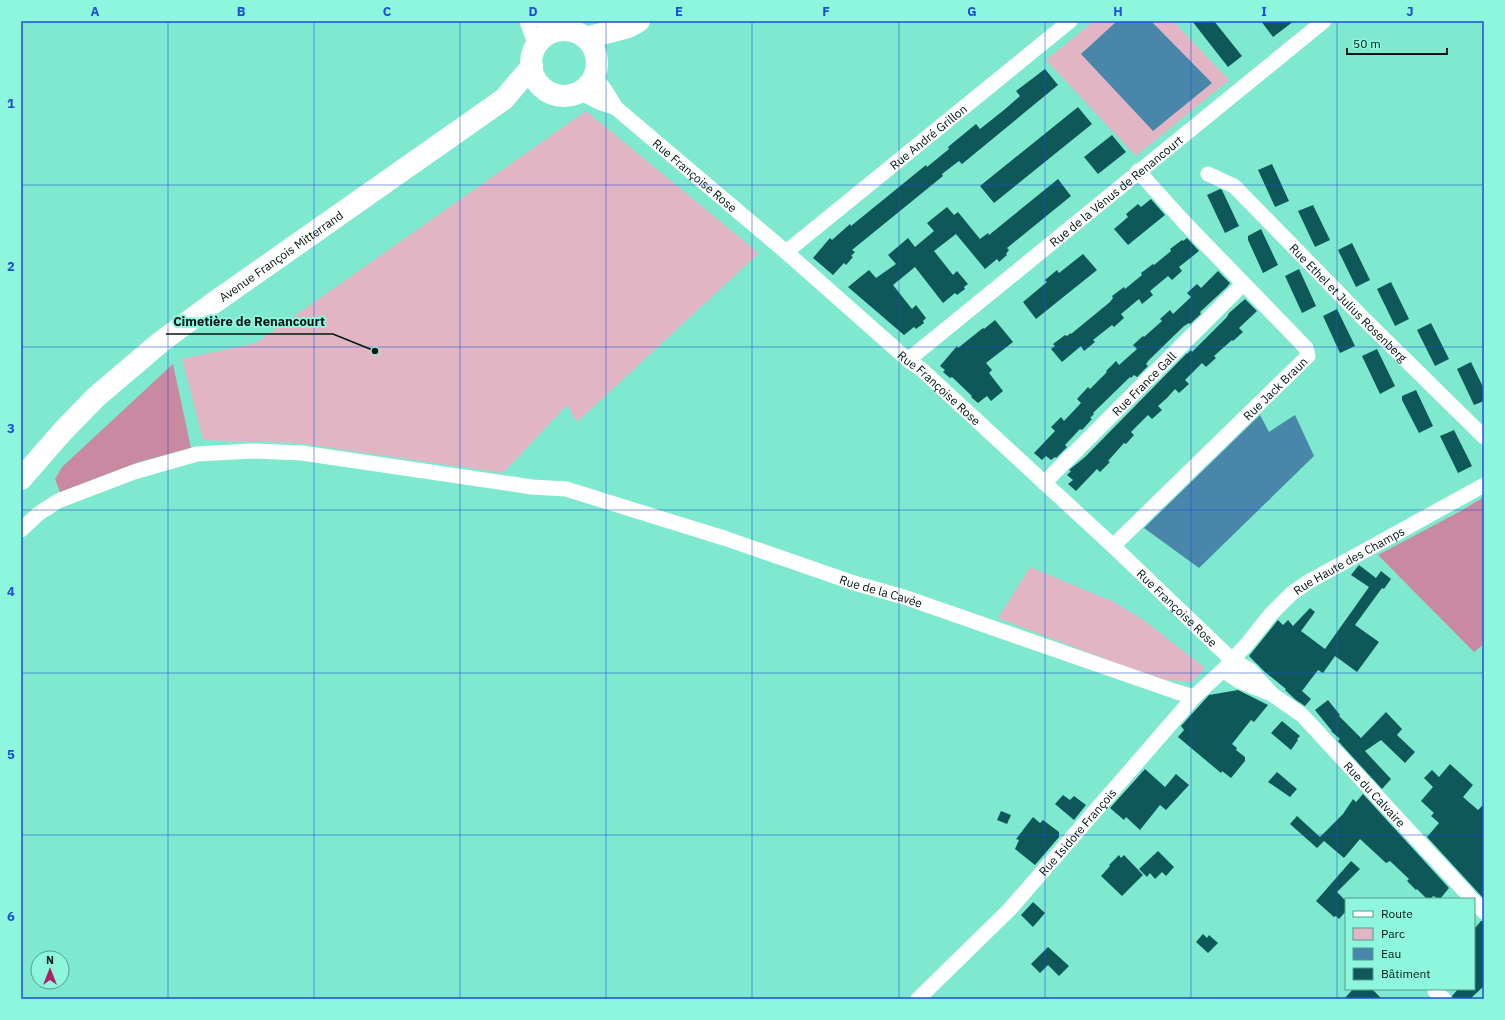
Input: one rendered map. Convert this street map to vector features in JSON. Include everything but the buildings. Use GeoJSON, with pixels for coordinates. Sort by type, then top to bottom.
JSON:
{"type":"FeatureCollection","features":[{"type":"Feature","properties":{"kind":"main road"},"geometry":{"type":"LineString","coordinates":[[586,38],[634,24]]}},
{"type":"Feature","properties":{"kind":"main road"},"geometry":{"type":"LineString","coordinates":[[596,69],[596,51],[591,42],[574,31],[550,26],[534,56],[532,72],[536,81],[543,88],[553,94],[564,96],[584,90],[592,82],[596,69],[612,42],[634,24]]}},
{"type":"Feature","properties":{"kind":"main road","name":"Avenue François Mitterrand"},"geometry":{"type":"LineString","coordinates":[[504,99],[534,56]]}},
{"type":"Feature","properties":{"kind":"main road","name":"Avenue François Mitterrand"},"geometry":{"type":"LineString","coordinates":[[21,479],[63,431],[96,397],[162,341],[212,304],[504,99],[543,88]]}},
{"type":"Feature","properties":{"kind":"street"},"geometry":{"type":"LineString","coordinates":[[527,21],[534,56]]}},
{"type":"Feature","properties":{"kind":"street","name":"Rue André Grillon"},"geometry":{"type":"LineString","coordinates":[[786,252],[1070,21]]}},
{"type":"Feature","properties":{"kind":"street","name":"Rue de la Vénus de Renancourt"},"geometry":{"type":"LineString","coordinates":[[908,360],[1138,171],[1324,21]]}},
{"type":"Feature","properties":{"kind":"street"},"geometry":{"type":"LineString","coordinates":[[596,69],[616,108]]}},
{"type":"Feature","properties":{"kind":"street"},"geometry":{"type":"LineString","coordinates":[[579,92],[601,103],[616,108]]}},
{"type":"Feature","properties":{"kind":"street","name":"Rue Françoise Rose"},"geometry":{"type":"LineString","coordinates":[[616,108],[786,252],[908,360],[921,369],[1114,546],[1228,665]]}},
{"type":"Feature","properties":{"kind":"street","name":"Rue Jack Braun"},"geometry":{"type":"LineString","coordinates":[[1114,546],[1308,356],[1306,348],[1243,284],[1138,171]]}},
{"type":"Feature","properties":{"kind":"street","name":"Rue Ethel et Julius Rosenberg"},"geometry":{"type":"LineString","coordinates":[[1208,174],[1234,186],[1363,318],[1484,437]]}},
{"type":"Feature","properties":{"kind":"street","name":"Rue France Gall"},"geometry":{"type":"LineString","coordinates":[[1044,483],[1243,284]]}},
{"type":"Feature","properties":{"kind":"street","name":"Rue de la Cavée"},"geometry":{"type":"LineString","coordinates":[[21,530],[38,514],[58,501],[134,472],[197,454],[251,451],[302,453],[532,487],[566,489],[727,539],[854,583],[904,597],[1194,697]]}},
{"type":"Feature","properties":{"kind":"street","name":"Rue Haute des Champs"},"geometry":{"type":"LineString","coordinates":[[1228,665],[1271,614],[1291,594],[1308,582],[1484,485]]}},
{"type":"Feature","properties":{"kind":"street","name":"Rue du Calvaire"},"geometry":{"type":"LineString","coordinates":[[1228,665],[1250,670],[1273,695],[1302,715],[1471,898]]}},
{"type":"Feature","properties":{"kind":"street","name":"Rue Isidore François"},"geometry":{"type":"LineString","coordinates":[[918,999],[1010,910],[1194,697],[1228,665]]}},
{"type":"Feature","properties":{"kind":"street","name":"Rue du Calvaire"},"geometry":{"type":"LineString","coordinates":[[1475,902],[1484,912]]}},
{"type":"Feature","properties":{"kind":"green space"},"geometry":{"type":"Polygon","coordinates":[[[1094,21],[1173,21],[1229,80],[1136,156],[1046,60],[1094,21]]]}},
{"type":"Feature","properties":{"kind":"green space"},"geometry":{"type":"Polygon","coordinates":[[[586,111],[759,253],[577,422],[567,405],[503,473],[297,443],[203,440],[182,359],[256,343],[586,111]]]}},
{"type":"Feature","properties":{"kind":"green space"},"geometry":{"type":"Polygon","coordinates":[[[1030,567],[1114,602],[1145,621],[1205,668],[1192,682],[1166,680],[1121,665],[998,618],[1030,567]]]}},
{"type":"Feature","properties":{"kind":"shaded area"},"geometry":{"type":"Polygon","coordinates":[[[173,364],[191,448],[139,462],[60,492],[55,479],[62,467],[173,364]]]}},
{"type":"Feature","properties":{"kind":"shaded area"},"geometry":{"type":"Polygon","coordinates":[[[1484,497],[1484,644],[1474,652],[1378,555],[1484,497]]]}},
{"type":"Feature","properties":{"kind":"water"},"geometry":{"type":"Polygon","coordinates":[[[1117,21],[1151,21],[1212,83],[1153,131],[1081,54],[1117,21]]]}},
{"type":"Feature","properties":{"kind":"water"},"geometry":{"type":"Polygon","coordinates":[[[1260,415],[1269,432],[1295,415],[1314,456],[1199,568],[1144,528],[1260,415]]]}},
{"type":"Feature","properties":{"kind":"place","name":"Cimetière de Renancourt"},"geometry":{"type":"Point","coordinates":[375,351]}}]}
